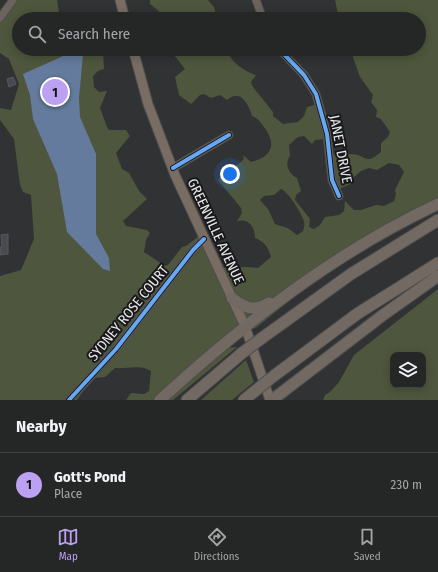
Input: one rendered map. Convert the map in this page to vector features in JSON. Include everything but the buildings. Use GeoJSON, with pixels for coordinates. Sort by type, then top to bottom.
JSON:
{"type":"FeatureCollection","features":[{"type":"Feature","properties":{"kind":"highway"},"geometry":{"type":"LineString","coordinates":[[160,400],[245,326],[296,289],[374,238],[438,204]]}},
{"type":"Feature","properties":{"kind":"highway"},"geometry":{"type":"LineString","coordinates":[[188,400],[242,353],[262,338],[367,263],[438,220]]}},
{"type":"Feature","properties":{"kind":"highway"},"geometry":{"type":"LineString","coordinates":[[244,400],[357,314],[438,263]]}},
{"type":"Feature","properties":{"kind":"highway"},"geometry":{"type":"LineString","coordinates":[[271,400],[383,315],[438,276]]}},
{"type":"Feature","properties":{"kind":"highway"},"geometry":{"type":"LineString","coordinates":[[232,298],[247,307],[259,308],[283,294],[296,289]]}},
{"type":"Feature","properties":{"kind":"main road"},"geometry":{"type":"LineString","coordinates":[[120,0],[123,12]]}},
{"type":"Feature","properties":{"kind":"main road","name":"GREENVILLE AVENUE"},"geometry":{"type":"LineString","coordinates":[[135,56],[148,104],[173,168],[204,239],[245,326],[271,400]]}},
{"type":"Feature","properties":{"kind":"street"},"geometry":{"type":"LineString","coordinates":[[0,18],[13,0]]}},
{"type":"Feature","properties":{"kind":"street"},"geometry":{"type":"LineString","coordinates":[[256,0],[260,12]]}},
{"type":"Feature","properties":{"kind":"street","name":"JANET DRIVE"},"geometry":{"type":"LineString","coordinates":[[286,56],[304,75],[316,94],[327,134],[332,180],[339,196]]}},
{"type":"Feature","properties":{"kind":"street"},"geometry":{"type":"LineString","coordinates":[[173,168],[229,135]]}},
{"type":"Feature","properties":{"kind":"street","name":"SYDNEY ROSE COURT"},"geometry":{"type":"LineString","coordinates":[[68,400],[116,349],[193,250],[204,239]]}},
{"type":"Feature","properties":{"kind":"green space"},"geometry":{"type":"Polygon","coordinates":[[[12,0],[57,0],[59,12],[12,12],[12,56],[103,56],[104,69],[98,71],[93,76],[94,87],[99,92],[107,91],[100,108],[109,130],[126,130],[130,136],[116,153],[122,169],[129,173],[139,191],[147,199],[123,221],[126,226],[147,230],[150,233],[146,240],[144,252],[165,266],[168,265],[182,247],[186,246],[199,236],[221,268],[258,268],[271,257],[269,250],[264,243],[255,238],[254,230],[248,222],[241,220],[237,221],[242,213],[241,208],[218,180],[224,173],[221,166],[228,168],[236,165],[244,159],[243,155],[251,162],[264,157],[268,153],[271,144],[268,133],[260,122],[252,116],[247,103],[239,96],[234,96],[227,100],[220,95],[211,98],[204,94],[200,95],[191,104],[179,95],[175,77],[185,69],[175,56],[230,56],[234,62],[243,69],[256,75],[251,82],[253,87],[273,112],[273,116],[283,124],[298,122],[304,116],[307,107],[321,103],[328,139],[315,140],[312,144],[304,136],[298,137],[289,145],[290,156],[287,162],[288,168],[297,178],[301,191],[296,195],[295,200],[310,219],[309,227],[314,229],[320,225],[325,217],[339,215],[344,211],[345,201],[354,210],[361,210],[376,205],[384,206],[394,201],[396,194],[395,190],[404,172],[399,165],[389,163],[377,170],[369,168],[361,171],[353,178],[351,184],[339,189],[335,181],[332,154],[346,152],[368,159],[371,158],[381,152],[381,143],[388,137],[390,132],[381,119],[376,117],[377,110],[371,102],[373,95],[360,77],[352,56],[426,56],[426,12],[338,12],[335,0],[438,0],[438,204],[314,281],[257,327],[244,333],[161,400],[126,400],[131,393],[144,394],[149,391],[151,371],[139,367],[115,368],[105,377],[95,378],[89,382],[77,400],[0,400],[0,276],[21,270],[34,239],[31,195],[23,192],[20,185],[14,139],[0,120],[0,108],[11,110],[19,84],[9,59],[0,53],[0,20],[12,0]],[[281,189],[274,195],[264,196],[260,200],[268,209],[275,224],[288,228],[297,235],[303,231],[304,221],[288,194],[281,189]]]}},
{"type":"Feature","properties":{"kind":"green space"},"geometry":{"type":"Polygon","coordinates":[[[150,0],[208,0],[214,7],[215,12],[160,12],[150,4],[150,0]]]}},
{"type":"Feature","properties":{"kind":"green space"},"geometry":{"type":"Polygon","coordinates":[[[438,289],[438,400],[323,400],[325,395],[330,392],[339,382],[354,355],[438,289]]]}},
{"type":"Feature","properties":{"kind":"green space"},"geometry":{"type":"Polygon","coordinates":[[[237,347],[173,400],[166,400],[227,348],[237,347]]]}},
{"type":"Feature","properties":{"kind":"green space"},"geometry":{"type":"Polygon","coordinates":[[[246,360],[254,382],[232,400],[201,400],[246,360]]]}},
{"type":"Feature","properties":{"kind":"water"},"geometry":{"type":"Polygon","coordinates":[[[63,56],[83,56],[79,98],[80,117],[96,154],[96,234],[109,258],[110,271],[103,269],[67,232],[57,174],[33,119],[30,95],[23,74],[63,56]]]}},
{"type":"Feature","properties":{"kind":"cycle path"},"geometry":{"type":"LineString","coordinates":[[286,56],[304,75],[316,94],[327,134],[332,180],[339,196]]}},
{"type":"Feature","properties":{"kind":"cycle path"},"geometry":{"type":"LineString","coordinates":[[173,168],[229,135]]}},
{"type":"Feature","properties":{"kind":"cycle path"},"geometry":{"type":"LineString","coordinates":[[69,400],[116,349],[193,250],[204,239]]}},
{"type":"Feature","properties":{"kind":"place","name":"Gott's Pond"},"geometry":{"type":"Point","coordinates":[55,92]}}]}
